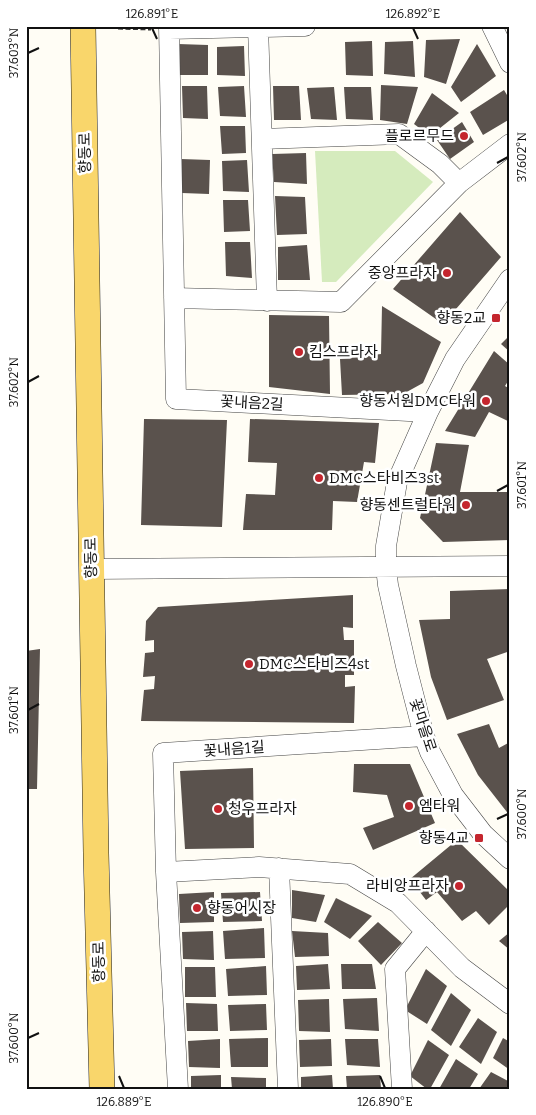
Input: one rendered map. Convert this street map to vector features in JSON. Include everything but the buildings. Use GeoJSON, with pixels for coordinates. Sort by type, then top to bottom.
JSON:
{"type":"FeatureCollection","features":[{"type":"Feature","properties":{"kind":"main road","name":"향동로"},"geometry":{"type":"LineString","coordinates":[[83,26],[96,853],[102,1089]]}},
{"type":"Feature","properties":{"kind":"street"},"geometry":{"type":"LineString","coordinates":[[169,28],[305,26]]}},
{"type":"Feature","properties":{"kind":"street"},"geometry":{"type":"LineString","coordinates":[[492,26],[510,63]]}},
{"type":"Feature","properties":{"kind":"street"},"geometry":{"type":"LineString","coordinates":[[258,27],[267,301]]}},
{"type":"Feature","properties":{"kind":"street","name":"꽃내음2길"},"geometry":{"type":"LineString","coordinates":[[169,28],[176,399],[428,412]]}},
{"type":"Feature","properties":{"kind":"street"},"geometry":{"type":"LineString","coordinates":[[262,139],[399,134],[440,164],[459,183]]}},
{"type":"Feature","properties":{"kind":"street"},"geometry":{"type":"LineString","coordinates":[[174,298],[341,302],[459,183],[510,144]]}},
{"type":"Feature","properties":{"kind":"street","name":"꽃마을로"},"geometry":{"type":"LineString","coordinates":[[510,279],[455,359],[428,412],[396,482],[386,546],[388,585],[406,666],[430,752],[453,795],[483,834],[510,859]]}},
{"type":"Feature","properties":{"kind":"street"},"geometry":{"type":"LineString","coordinates":[[91,569],[510,566]]}},
{"type":"Feature","properties":{"kind":"street","name":"꽃내음1길"},"geometry":{"type":"LineString","coordinates":[[178,1089],[166,872],[163,753],[424,736]]}},
{"type":"Feature","properties":{"kind":"street"},"geometry":{"type":"LineString","coordinates":[[166,872],[259,867],[350,874],[398,903],[462,968],[510,1004]]}},
{"type":"Feature","properties":{"kind":"street"},"geometry":{"type":"LineString","coordinates":[[279,868],[288,1089]]}},
{"type":"Feature","properties":{"kind":"street"},"geometry":{"type":"LineString","coordinates":[[402,1089],[395,970],[426,931]]}},
{"type":"Feature","properties":{"kind":"path"},"geometry":{"type":"LineString","coordinates":[[118,28],[169,28]]}},
{"type":"Feature","properties":{"kind":"green space"},"geometry":{"type":"Polygon","coordinates":[[[315,151],[395,151],[433,182],[336,282],[322,282],[315,151]]]}},
{"type":"Feature","properties":{"kind":"place","name":"플로르무드"},"geometry":{"type":"Point","coordinates":[464,136]}},
{"type":"Feature","properties":{"kind":"place","name":"중앙프라자"},"geometry":{"type":"Point","coordinates":[447,273]}},
{"type":"Feature","properties":{"kind":"place","name":"향동2교"},"geometry":{"type":"Point","coordinates":[496,318]}},
{"type":"Feature","properties":{"kind":"place","name":"킴스프라자"},"geometry":{"type":"Point","coordinates":[299,352]}},
{"type":"Feature","properties":{"kind":"place","name":"향동서원DMC타워"},"geometry":{"type":"Point","coordinates":[486,401]}},
{"type":"Feature","properties":{"kind":"place","name":"DMC스타비즈3st"},"geometry":{"type":"Point","coordinates":[319,478]}},
{"type":"Feature","properties":{"kind":"place","name":"향동센트럴타워"},"geometry":{"type":"Point","coordinates":[466,505]}},
{"type":"Feature","properties":{"kind":"place","name":"DMC스타비즈4st"},"geometry":{"type":"Point","coordinates":[249,664]}},
{"type":"Feature","properties":{"kind":"place","name":"엠타워"},"geometry":{"type":"Point","coordinates":[409,806]}},
{"type":"Feature","properties":{"kind":"place","name":"청우프라자"},"geometry":{"type":"Point","coordinates":[218,809]}},
{"type":"Feature","properties":{"kind":"place","name":"향동4교"},"geometry":{"type":"Point","coordinates":[479,838]}},
{"type":"Feature","properties":{"kind":"place","name":"라비앙프라자"},"geometry":{"type":"Point","coordinates":[459,886]}},
{"type":"Feature","properties":{"kind":"place","name":"향동어시장"},"geometry":{"type":"Point","coordinates":[197,908]}}]}
